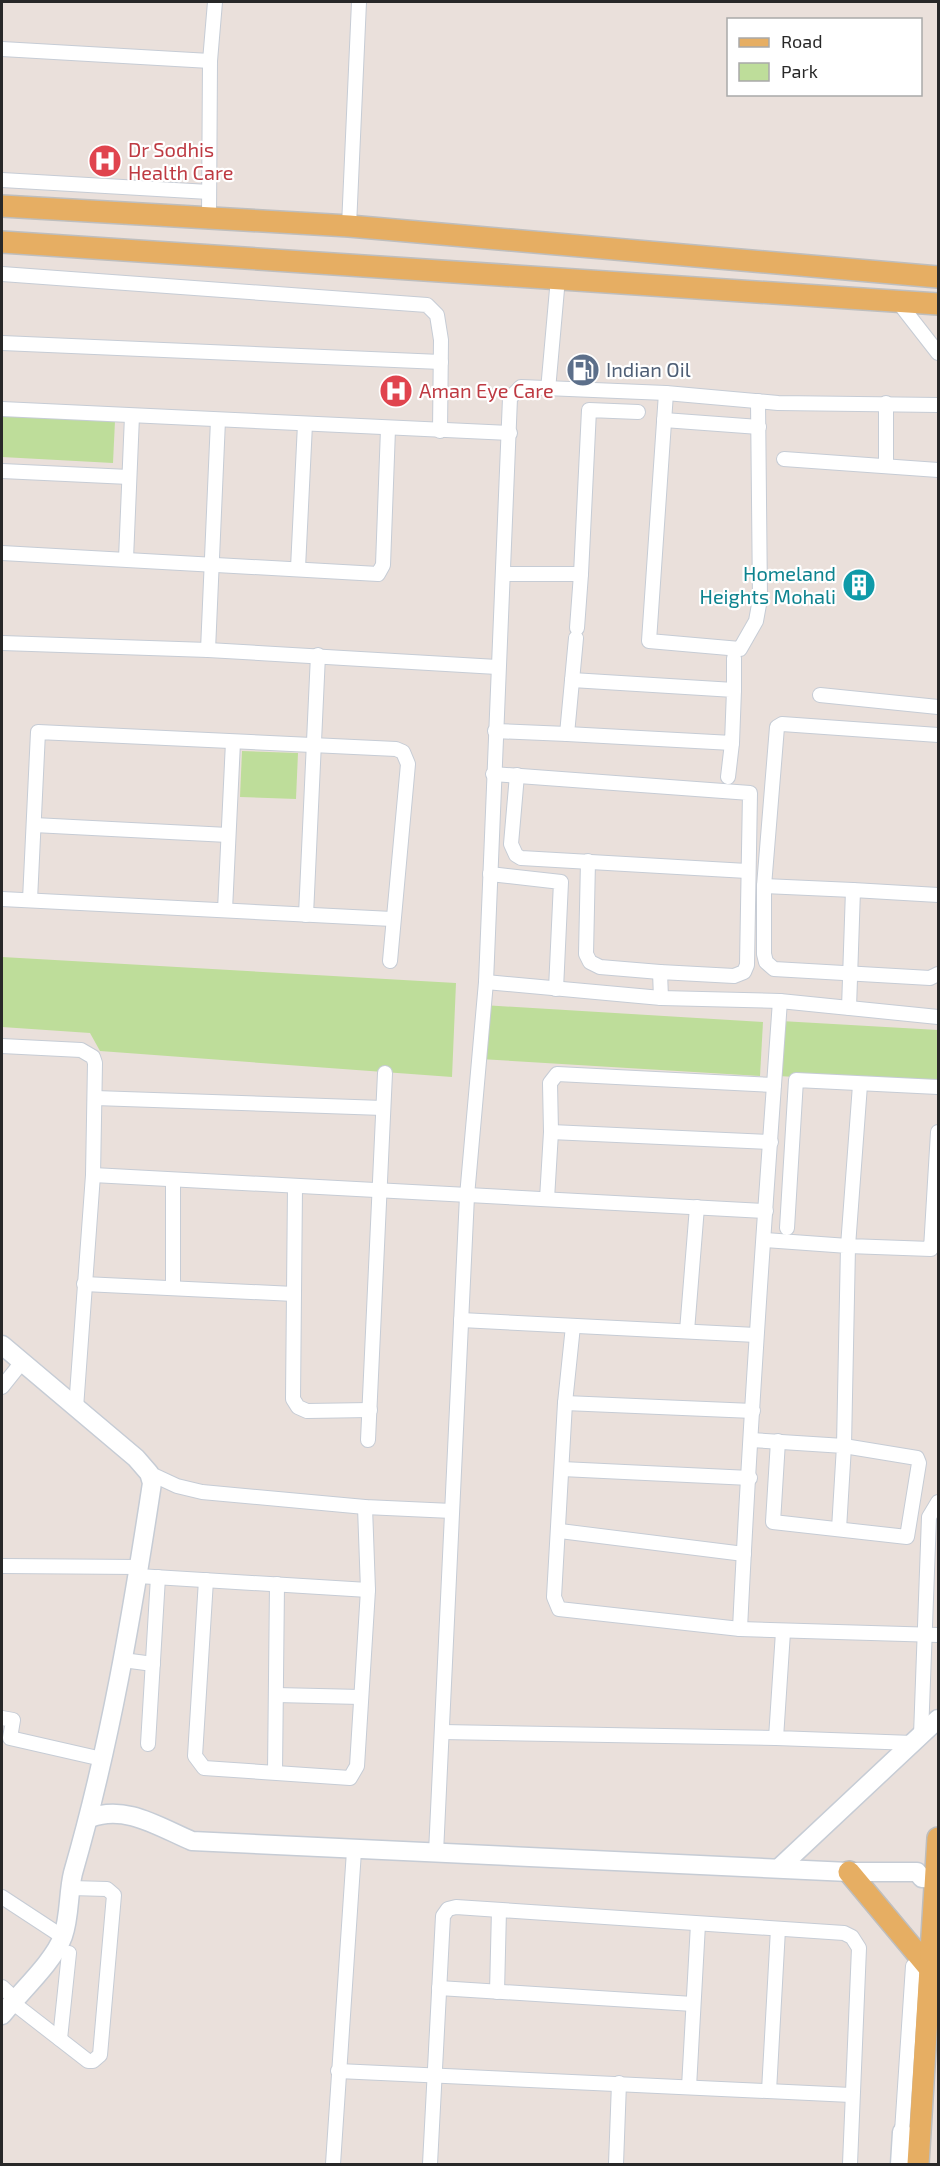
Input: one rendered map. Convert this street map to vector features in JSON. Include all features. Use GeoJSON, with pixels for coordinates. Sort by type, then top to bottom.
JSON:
{"type":"FeatureCollection","features":[{"type":"Feature","properties":{"kind":"main road"},"geometry":{"type":"LineString","coordinates":[[2,206],[349,226],[932,276],[939,259]]}},
{"type":"Feature","properties":{"kind":"main road"},"geometry":{"type":"LineString","coordinates":[[2,242],[939,304]]}},
{"type":"Feature","properties":{"kind":"main road"},"geometry":{"type":"LineString","coordinates":[[918,2164],[911,2132],[921,1967],[939,1838]]}},
{"type":"Feature","properties":{"kind":"main road"},"geometry":{"type":"LineString","coordinates":[[849,1872],[921,1967]]}},
{"type":"Feature","properties":{"kind":"street"},"geometry":{"type":"LineString","coordinates":[[209,217],[210,61],[215,2]]}},
{"type":"Feature","properties":{"kind":"street"},"geometry":{"type":"LineString","coordinates":[[349,226],[359,2]]}},
{"type":"Feature","properties":{"kind":"street"},"geometry":{"type":"LineString","coordinates":[[2,49],[210,61]]}},
{"type":"Feature","properties":{"kind":"street"},"geometry":{"type":"LineString","coordinates":[[2,180],[209,192]]}},
{"type":"Feature","properties":{"kind":"street"},"geometry":{"type":"LineString","coordinates":[[2,274],[427,305],[437,315],[441,362],[440,431]]}},
{"type":"Feature","properties":{"kind":"street"},"geometry":{"type":"LineString","coordinates":[[548,390],[558,278]]}},
{"type":"Feature","properties":{"kind":"street"},"geometry":{"type":"LineString","coordinates":[[899,303],[939,353]]}},
{"type":"Feature","properties":{"kind":"street"},"geometry":{"type":"LineString","coordinates":[[2,343],[441,362]]}},
{"type":"Feature","properties":{"kind":"street"},"geometry":{"type":"LineString","coordinates":[[436,1853],[467,1196],[486,982],[497,667],[504,574],[510,398],[521,387],[548,390],[666,393],[758,401],[939,405]]}},
{"type":"Feature","properties":{"kind":"street"},"geometry":{"type":"LineString","coordinates":[[666,393],[649,641],[728,648],[740,649],[759,612],[758,401]]}},
{"type":"Feature","properties":{"kind":"street"},"geometry":{"type":"LineString","coordinates":[[886,403],[886,466]]}},
{"type":"Feature","properties":{"kind":"street"},"geometry":{"type":"LineString","coordinates":[[2,409],[510,433]]}},
{"type":"Feature","properties":{"kind":"street"},"geometry":{"type":"LineString","coordinates":[[567,734],[581,574],[588,410],[638,412]]}},
{"type":"Feature","properties":{"kind":"street"},"geometry":{"type":"LineString","coordinates":[[664,415],[758,423]]}},
{"type":"Feature","properties":{"kind":"street"},"geometry":{"type":"LineString","coordinates":[[126,560],[132,416]]}},
{"type":"Feature","properties":{"kind":"street"},"geometry":{"type":"LineString","coordinates":[[208,650],[218,420]]}},
{"type":"Feature","properties":{"kind":"street"},"geometry":{"type":"LineString","coordinates":[[298,568],[305,424]]}},
{"type":"Feature","properties":{"kind":"street"},"geometry":{"type":"LineString","coordinates":[[2,553],[378,574],[382,571],[388,429]]}},
{"type":"Feature","properties":{"kind":"street"},"geometry":{"type":"LineString","coordinates":[[784,459],[939,470]]}},
{"type":"Feature","properties":{"kind":"street"},"geometry":{"type":"LineString","coordinates":[[2,471],[129,477]]}},
{"type":"Feature","properties":{"kind":"street"},"geometry":{"type":"LineString","coordinates":[[504,574],[581,574]]}},
{"type":"Feature","properties":{"kind":"street"},"geometry":{"type":"LineString","coordinates":[[2,643],[318,655],[497,667]]}},
{"type":"Feature","properties":{"kind":"street"},"geometry":{"type":"LineString","coordinates":[[306,915],[318,655]]}},
{"type":"Feature","properties":{"kind":"street"},"geometry":{"type":"LineString","coordinates":[[728,777],[732,743],[734,658]]}},
{"type":"Feature","properties":{"kind":"street"},"geometry":{"type":"LineString","coordinates":[[572,680],[734,690]]}},
{"type":"Feature","properties":{"kind":"street"},"geometry":{"type":"LineString","coordinates":[[820,695],[939,707]]}},
{"type":"Feature","properties":{"kind":"street"},"geometry":{"type":"LineString","coordinates":[[939,735],[782,724],[777,727],[764,886],[764,954],[766,963],[774,969],[930,978],[939,974]]}},
{"type":"Feature","properties":{"kind":"street"},"geometry":{"type":"LineString","coordinates":[[495,731],[732,743]]}},
{"type":"Feature","properties":{"kind":"street"},"geometry":{"type":"LineString","coordinates":[[30,900],[38,732],[396,749],[407,758],[390,961]]}},
{"type":"Feature","properties":{"kind":"street"},"geometry":{"type":"LineString","coordinates":[[225,910],[233,742]]}},
{"type":"Feature","properties":{"kind":"street"},"geometry":{"type":"LineString","coordinates":[[493,774],[750,793],[747,965],[744,972],[734,976],[660,972],[600,967],[590,962],[586,954],[588,861]]}},
{"type":"Feature","properties":{"kind":"street"},"geometry":{"type":"LineString","coordinates":[[516,775],[511,844],[516,855],[521,858],[747,871]]}},
{"type":"Feature","properties":{"kind":"street"},"geometry":{"type":"LineString","coordinates":[[34,825],[228,835]]}},
{"type":"Feature","properties":{"kind":"street"},"geometry":{"type":"LineString","coordinates":[[490,874],[561,882],[556,989]]}},
{"type":"Feature","properties":{"kind":"street"},"geometry":{"type":"LineString","coordinates":[[764,886],[939,895]]}},
{"type":"Feature","properties":{"kind":"street"},"geometry":{"type":"LineString","coordinates":[[849,1008],[853,890]]}},
{"type":"Feature","properties":{"kind":"street"},"geometry":{"type":"LineString","coordinates":[[2,899],[392,919]]}},
{"type":"Feature","properties":{"kind":"street"},"geometry":{"type":"LineString","coordinates":[[660,972],[660,998]]}},
{"type":"Feature","properties":{"kind":"street"},"geometry":{"type":"LineString","coordinates":[[486,982],[660,998],[780,1001],[939,1017]]}},
{"type":"Feature","properties":{"kind":"street"},"geometry":{"type":"LineString","coordinates":[[740,1629],[756,1335],[765,1240],[780,1001]]}},
{"type":"Feature","properties":{"kind":"street"},"geometry":{"type":"LineString","coordinates":[[2,1046],[87,1052],[93,1057],[95,1063],[93,1175],[76,1408]]}},
{"type":"Feature","properties":{"kind":"street"},"geometry":{"type":"LineString","coordinates":[[368,1440],[385,1072]]}},
{"type":"Feature","properties":{"kind":"street"},"geometry":{"type":"LineString","coordinates":[[547,1199],[551,1132],[550,1083],[557,1074],[774,1085]]}},
{"type":"Feature","properties":{"kind":"street"},"geometry":{"type":"LineString","coordinates":[[787,1228],[796,1080],[860,1085],[939,1087]]}},
{"type":"Feature","properties":{"kind":"street"},"geometry":{"type":"LineString","coordinates":[[839,1529],[844,1446],[848,1246],[860,1085]]}},
{"type":"Feature","properties":{"kind":"street"},"geometry":{"type":"LineString","coordinates":[[95,1098],[383,1108]]}},
{"type":"Feature","properties":{"kind":"street"},"geometry":{"type":"LineString","coordinates":[[551,1132],[771,1142]]}},
{"type":"Feature","properties":{"kind":"street"},"geometry":{"type":"LineString","coordinates":[[765,1240],[931,1249],[939,1132]]}},
{"type":"Feature","properties":{"kind":"street"},"geometry":{"type":"LineString","coordinates":[[93,1175],[766,1211]]}},
{"type":"Feature","properties":{"kind":"street"},"geometry":{"type":"LineString","coordinates":[[173,1181],[173,1288]]}},
{"type":"Feature","properties":{"kind":"street"},"geometry":{"type":"LineString","coordinates":[[296,1187],[293,1399],[298,1407],[307,1411],[370,1410]]}},
{"type":"Feature","properties":{"kind":"street"},"geometry":{"type":"LineString","coordinates":[[687,1331],[697,1207]]}},
{"type":"Feature","properties":{"kind":"street"},"geometry":{"type":"LineString","coordinates":[[84,1284],[294,1294]]}},
{"type":"Feature","properties":{"kind":"street"},"geometry":{"type":"LineString","coordinates":[[461,1320],[756,1335]]}},
{"type":"Feature","properties":{"kind":"street"},"geometry":{"type":"LineString","coordinates":[[573,1326],[565,1403],[560,1531],[554,1597],[559,1609],[783,1632],[939,1635]]}},
{"type":"Feature","properties":{"kind":"street"},"geometry":{"type":"LineString","coordinates":[[2,1345],[136,1458],[149,1473],[177,1486],[202,1492],[365,1507],[452,1510]]}},
{"type":"Feature","properties":{"kind":"street"},"geometry":{"type":"LineString","coordinates":[[2,1387],[22,1362]]}},
{"type":"Feature","properties":{"kind":"street"},"geometry":{"type":"LineString","coordinates":[[565,1403],[753,1411]]}},
{"type":"Feature","properties":{"kind":"street"},"geometry":{"type":"LineString","coordinates":[[751,1440],[777,1441],[844,1446],[911,1455],[919,1463],[908,1537],[773,1522],[777,1441]]}},
{"type":"Feature","properties":{"kind":"street"},"geometry":{"type":"LineString","coordinates":[[562,1469],[750,1478]]}},
{"type":"Feature","properties":{"kind":"street"},"geometry":{"type":"LineString","coordinates":[[60,2039],[71,1888],[90,1818],[123,1660],[152,1484],[149,1473]]}},
{"type":"Feature","properties":{"kind":"street"},"geometry":{"type":"LineString","coordinates":[[917,1739],[929,1517],[939,1502]]}},
{"type":"Feature","properties":{"kind":"street"},"geometry":{"type":"LineString","coordinates":[[206,1580],[195,1756],[204,1768],[350,1778],[357,1766],[368,1590],[365,1507]]}},
{"type":"Feature","properties":{"kind":"street"},"geometry":{"type":"LineString","coordinates":[[560,1531],[744,1554]]}},
{"type":"Feature","properties":{"kind":"street"},"geometry":{"type":"LineString","coordinates":[[2,1566],[139,1571],[158,1577],[368,1590]]}},
{"type":"Feature","properties":{"kind":"street"},"geometry":{"type":"LineString","coordinates":[[148,1744],[158,1577]]}},
{"type":"Feature","properties":{"kind":"street"},"geometry":{"type":"LineString","coordinates":[[275,1772],[277,1584]]}},
{"type":"Feature","properties":{"kind":"street"},"geometry":{"type":"LineString","coordinates":[[776,1738],[783,1632]]}},
{"type":"Feature","properties":{"kind":"street"},"geometry":{"type":"LineString","coordinates":[[123,1660],[153,1664]]}},
{"type":"Feature","properties":{"kind":"street"},"geometry":{"type":"LineString","coordinates":[[276,1695],[361,1697]]}},
{"type":"Feature","properties":{"kind":"street"},"geometry":{"type":"LineString","coordinates":[[2,1718],[13,1720],[10,1738],[102,1759]]}},
{"type":"Feature","properties":{"kind":"street"},"geometry":{"type":"LineString","coordinates":[[779,1868],[939,1719]]}},
{"type":"Feature","properties":{"kind":"street"},"geometry":{"type":"LineString","coordinates":[[442,1732],[917,1739]]}},
{"type":"Feature","properties":{"kind":"street"},"geometry":{"type":"LineString","coordinates":[[90,1818],[115,1812],[134,1817],[192,1841],[354,1851],[849,1872],[933,1872]]}},
{"type":"Feature","properties":{"kind":"street"},"geometry":{"type":"LineString","coordinates":[[333,2164],[354,1851]]}},
{"type":"Feature","properties":{"kind":"street"},"geometry":{"type":"LineString","coordinates":[[66,1945],[52,1955],[8,2001],[88,2061],[93,2061],[100,2055],[114,1895],[107,1889],[71,1888]]}},
{"type":"Feature","properties":{"kind":"street"},"geometry":{"type":"LineString","coordinates":[[2,1897],[66,1945]]}},
{"type":"Feature","properties":{"kind":"street"},"geometry":{"type":"LineString","coordinates":[[430,2164],[443,1916],[448,1909],[499,1910],[844,1933],[852,1937],[859,1948],[851,2095],[850,2164]]}},
{"type":"Feature","properties":{"kind":"street"},"geometry":{"type":"LineString","coordinates":[[497,1992],[499,1910]]}},
{"type":"Feature","properties":{"kind":"street"},"geometry":{"type":"LineString","coordinates":[[689,2087],[698,1924]]}},
{"type":"Feature","properties":{"kind":"street"},"geometry":{"type":"LineString","coordinates":[[769,2091],[778,1929]]}},
{"type":"Feature","properties":{"kind":"street"},"geometry":{"type":"LineString","coordinates":[[439,1988],[693,2004]]}},
{"type":"Feature","properties":{"kind":"street"},"geometry":{"type":"LineString","coordinates":[[338,2071],[851,2095]]}},
{"type":"Feature","properties":{"kind":"street"},"geometry":{"type":"LineString","coordinates":[[616,2164],[619,2083]]}},
{"type":"Feature","properties":{"kind":"street"},"geometry":{"type":"LineString","coordinates":[[900,2164],[911,2132]]}},
{"type":"Feature","properties":{"kind":"green space"},"geometry":{"type":"Polygon","coordinates":[[[2,416],[115,421],[113,463],[2,457],[2,416]]]}},
{"type":"Feature","properties":{"kind":"green space"},"geometry":{"type":"Polygon","coordinates":[[[242,751],[298,753],[296,799],[240,797],[242,751]]]}},
{"type":"Feature","properties":{"kind":"green space"},"geometry":{"type":"Polygon","coordinates":[[[2,957],[456,983],[452,1077],[100,1051],[90,1033],[2,1027],[2,957]]]}},
{"type":"Feature","properties":{"kind":"green space"},"geometry":{"type":"Polygon","coordinates":[[[483,1005],[763,1022],[760,1076],[480,1059],[483,1005]]]}},
{"type":"Feature","properties":{"kind":"green space"},"geometry":{"type":"Polygon","coordinates":[[[781,1021],[938,1030],[938,1085],[778,1076],[781,1021]]]}},
{"type":"Feature","properties":{"kind":"place","name":"Dr Sodhis Health Care"},"geometry":{"type":"Point","coordinates":[105,161]}},
{"type":"Feature","properties":{"kind":"place","name":"Indian Oil"},"geometry":{"type":"Point","coordinates":[583,370]}},
{"type":"Feature","properties":{"kind":"place","name":"Aman Eye Care"},"geometry":{"type":"Point","coordinates":[396,391]}},
{"type":"Feature","properties":{"kind":"place","name":"Homeland Heights Mohali"},"geometry":{"type":"Point","coordinates":[859,585]}}]}
